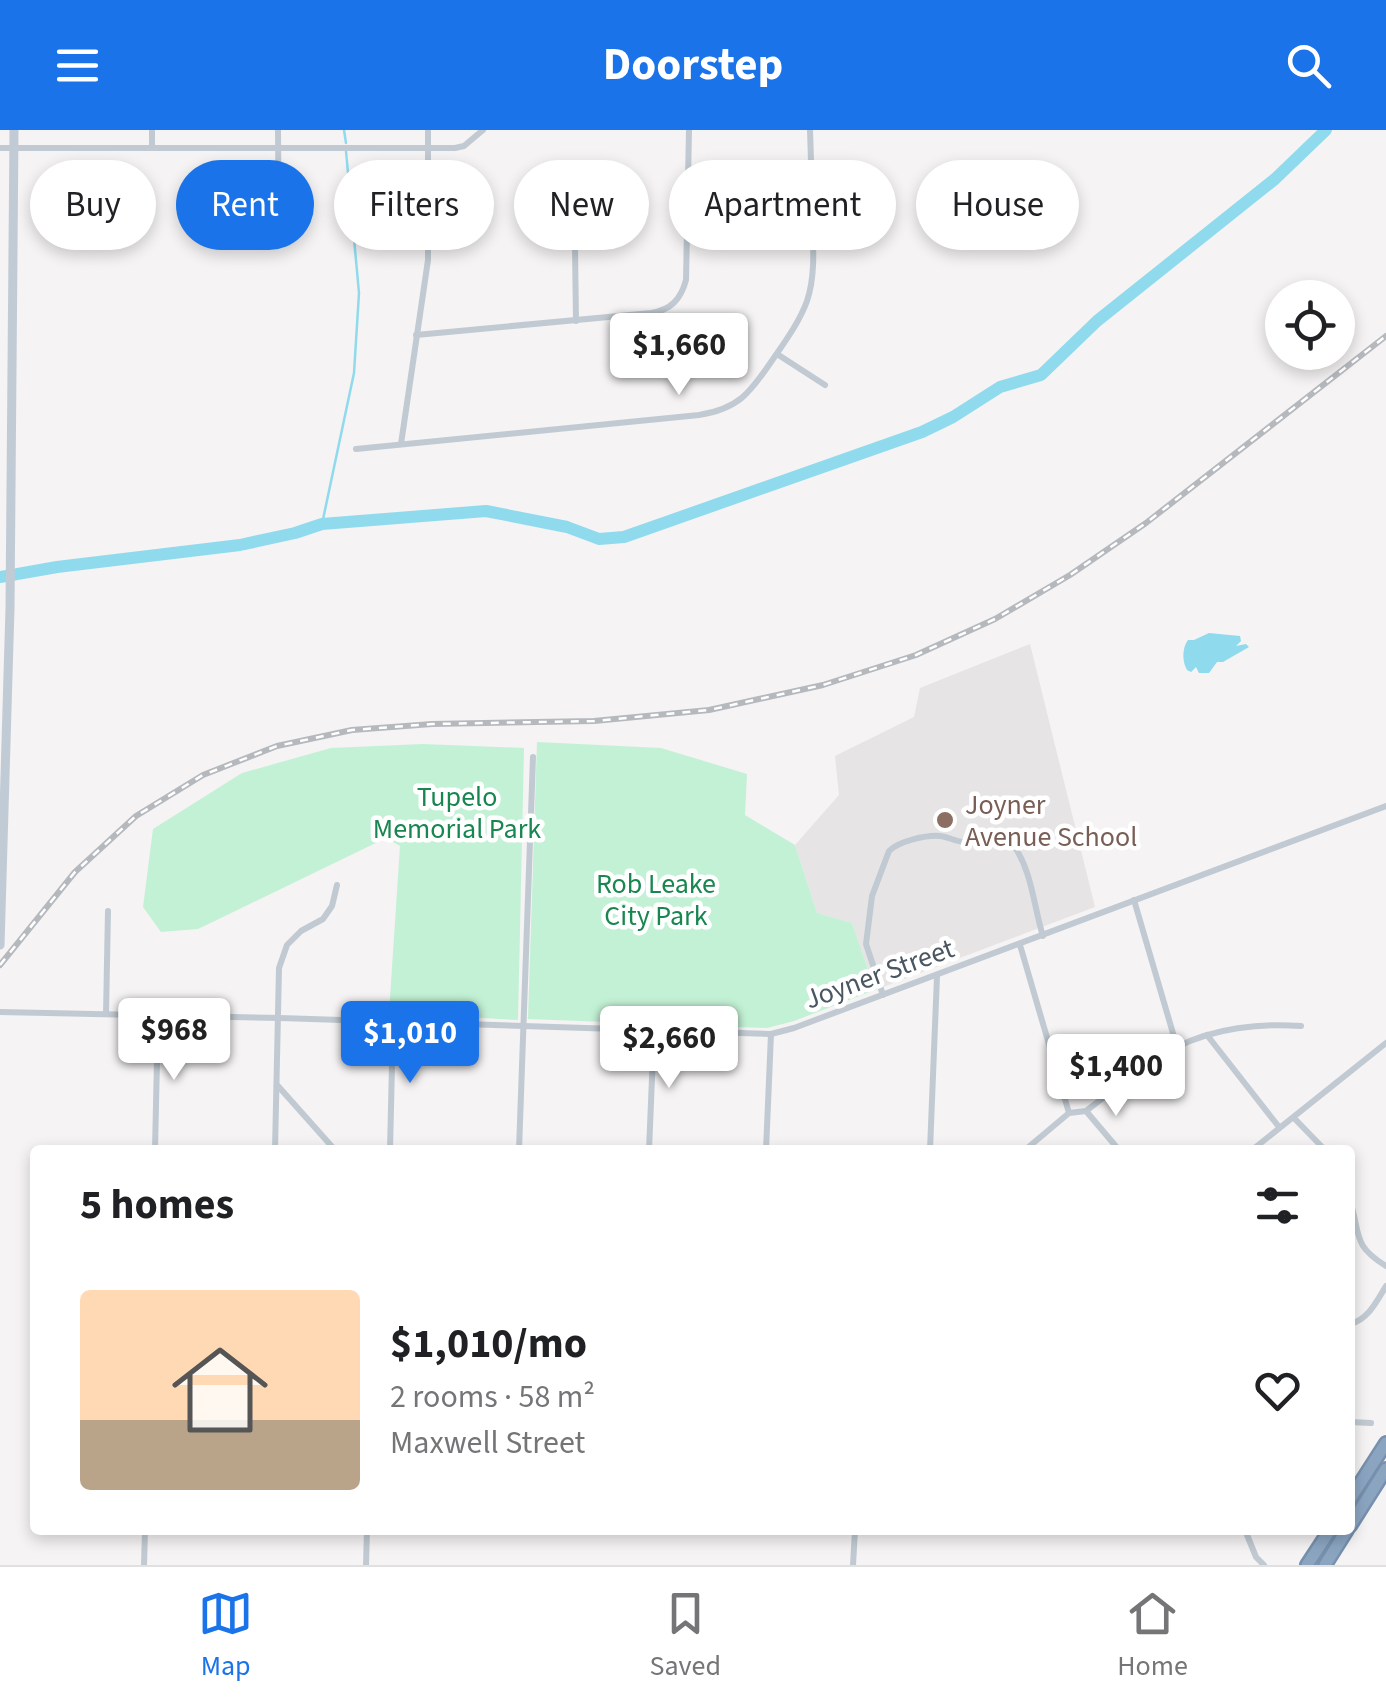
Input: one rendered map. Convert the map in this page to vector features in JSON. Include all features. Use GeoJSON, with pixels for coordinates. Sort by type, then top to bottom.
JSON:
{"type":"FeatureCollection","features":[{"type":"Feature","properties":{"kind":"highway"},"geometry":{"type":"LineString","coordinates":[[1355,1490],[1386,1443]]}},
{"type":"Feature","properties":{"kind":"highway"},"geometry":{"type":"LineString","coordinates":[[1355,1518],[1386,1469]]}},
{"type":"Feature","properties":{"kind":"highway"},"geometry":{"type":"LineString","coordinates":[[1311,1565],[1327,1535]]}},
{"type":"Feature","properties":{"kind":"highway"},"geometry":{"type":"LineString","coordinates":[[1325,1565],[1344,1535]]}},
{"type":"Feature","properties":{"kind":"street"},"geometry":{"type":"LineString","coordinates":[[0,946],[11,563],[14,130]]}},
{"type":"Feature","properties":{"kind":"street"},"geometry":{"type":"LineString","coordinates":[[152,130],[152,146]]}},
{"type":"Feature","properties":{"kind":"street"},"geometry":{"type":"LineString","coordinates":[[278,130],[278,160]]}},
{"type":"Feature","properties":{"kind":"street"},"geometry":{"type":"LineString","coordinates":[[400,444],[429,253],[428,130]]}},
{"type":"Feature","properties":{"kind":"street"},"geometry":{"type":"LineString","coordinates":[[0,148],[460,147],[483,130]]}},
{"type":"Feature","properties":{"kind":"street"},"geometry":{"type":"LineString","coordinates":[[416,335],[659,312],[672,305],[681,294],[687,270],[689,130]]}},
{"type":"Feature","properties":{"kind":"street"},"geometry":{"type":"LineString","coordinates":[[356,449],[719,411],[734,404],[749,392],[777,354],[802,312],[812,278],[810,130]]}},
{"type":"Feature","properties":{"kind":"street"},"geometry":{"type":"LineString","coordinates":[[575,250],[576,321]]}},
{"type":"Feature","properties":{"kind":"street"},"geometry":{"type":"LineString","coordinates":[[0,256],[14,256]]}},
{"type":"Feature","properties":{"kind":"street"},"geometry":{"type":"LineString","coordinates":[[777,354],[825,385]]}},
{"type":"Feature","properties":{"kind":"street"},"geometry":{"type":"LineString","coordinates":[[519,1145],[533,757]]}},
{"type":"Feature","properties":{"kind":"street","name":"Joyner Street"},"geometry":{"type":"LineString","coordinates":[[0,1012],[771,1034],[937,976],[1386,806]]}},
{"type":"Feature","properties":{"kind":"street"},"geometry":{"type":"LineString","coordinates":[[883,995],[866,944],[872,896],[894,846],[932,836],[970,843],[1003,837],[1016,850],[1036,901],[1042,936]]}},
{"type":"Feature","properties":{"kind":"street"},"geometry":{"type":"LineString","coordinates":[[276,1145],[279,968],[287,945],[301,930],[323,919],[332,906],[337,885]]}},
{"type":"Feature","properties":{"kind":"street"},"geometry":{"type":"LineString","coordinates":[[1134,900],[1177,1047]]}},
{"type":"Feature","properties":{"kind":"street"},"geometry":{"type":"LineString","coordinates":[[106,1014],[108,911]]}},
{"type":"Feature","properties":{"kind":"street"},"geometry":{"type":"LineString","coordinates":[[1020,945],[1069,1113]]}},
{"type":"Feature","properties":{"kind":"street"},"geometry":{"type":"LineString","coordinates":[[930,1145],[937,976]]}},
{"type":"Feature","properties":{"kind":"street"},"geometry":{"type":"LineString","coordinates":[[154,1145],[158,1016]]}},
{"type":"Feature","properties":{"kind":"street"},"geometry":{"type":"LineString","coordinates":[[390,1145],[393,1022]]}},
{"type":"Feature","properties":{"kind":"street"},"geometry":{"type":"LineString","coordinates":[[1032,1145],[1069,1113],[1086,1111],[1177,1047],[1207,1034],[1300,1026]]}},
{"type":"Feature","properties":{"kind":"street"},"geometry":{"type":"LineString","coordinates":[[648,1145],[654,1030]]}},
{"type":"Feature","properties":{"kind":"street"},"geometry":{"type":"LineString","coordinates":[[766,1145],[771,1034]]}},
{"type":"Feature","properties":{"kind":"street"},"geometry":{"type":"LineString","coordinates":[[1207,1034],[1280,1128]]}},
{"type":"Feature","properties":{"kind":"street"},"geometry":{"type":"LineString","coordinates":[[1258,1145],[1386,1043]]}},
{"type":"Feature","properties":{"kind":"street"},"geometry":{"type":"LineString","coordinates":[[277,1085],[331,1145]]}},
{"type":"Feature","properties":{"kind":"street"},"geometry":{"type":"LineString","coordinates":[[1086,1111],[1115,1145]]}},
{"type":"Feature","properties":{"kind":"street"},"geometry":{"type":"LineString","coordinates":[[1294,1118],[1320,1145]]}},
{"type":"Feature","properties":{"kind":"street"},"geometry":{"type":"LineString","coordinates":[[1355,1219],[1363,1248],[1386,1266]]}},
{"type":"Feature","properties":{"kind":"street"},"geometry":{"type":"LineString","coordinates":[[1355,1323],[1365,1316],[1386,1286]]}},
{"type":"Feature","properties":{"kind":"street"},"geometry":{"type":"LineString","coordinates":[[1355,1422],[1370,1423]]}},
{"type":"Feature","properties":{"kind":"street"},"geometry":{"type":"LineString","coordinates":[[144,1565],[145,1535]]}},
{"type":"Feature","properties":{"kind":"street"},"geometry":{"type":"LineString","coordinates":[[366,1565],[367,1535]]}},
{"type":"Feature","properties":{"kind":"street"},"geometry":{"type":"LineString","coordinates":[[853,1565],[856,1535]]}},
{"type":"Feature","properties":{"kind":"street"},"geometry":{"type":"LineString","coordinates":[[1247,1535],[1260,1564]]}},
{"type":"Feature","properties":{"kind":"shaded area","name":"Joyner Avenue School"},"geometry":{"type":"Polygon","coordinates":[[[1030,644],[1095,907],[875,990],[852,923],[817,913],[795,845],[839,795],[835,756],[914,717],[920,688],[1030,644]]]}},
{"type":"Feature","properties":{"kind":"green space","name":"Rob Leake City Park"},"geometry":{"type":"Polygon","coordinates":[[[537,742],[661,748],[747,774],[745,815],[795,845],[817,913],[852,923],[875,990],[767,1028],[528,1019],[537,742]]]}},
{"type":"Feature","properties":{"kind":"green space","name":"Tupelo Memorial Park"},"geometry":{"type":"Polygon","coordinates":[[[423,744],[524,748],[518,1020],[389,1013],[400,846],[386,838],[198,929],[161,932],[143,907],[153,829],[242,773],[331,748],[423,744]]]}},
{"type":"Feature","properties":{"kind":"water"},"geometry":{"type":"Polygon","coordinates":[[[1209,633],[1240,636],[1236,646],[1249,647],[1217,662],[1209,673],[1199,673],[1196,667],[1191,672],[1187,670],[1183,655],[1186,643],[1209,633]]]}},
{"type":"Feature","properties":{"kind":"waterway"},"geometry":{"type":"LineString","coordinates":[[344,130],[346,143]]}},
{"type":"Feature","properties":{"kind":"waterway"},"geometry":{"type":"LineString","coordinates":[[0,577],[240,545],[322,524],[486,511],[567,527],[599,539],[624,537],[922,432],[1000,387],[1041,375],[1097,321],[1275,179],[1326,130]]}},
{"type":"Feature","properties":{"kind":"waterway"},"geometry":{"type":"LineString","coordinates":[[322,524],[354,373],[359,293],[346,151]]}},
{"type":"Feature","properties":{"kind":"railway"},"geometry":{"type":"LineString","coordinates":[[0,965],[75,872],[136,816],[203,775],[277,746],[352,730],[432,724],[594,721],[709,710],[823,685],[916,655],[995,619],[1070,575],[1146,523],[1386,336]]}},
{"type":"Feature","properties":{"kind":"place","name":"Joyner Avenue School"},"geometry":{"type":"Point","coordinates":[945,820]}}]}
